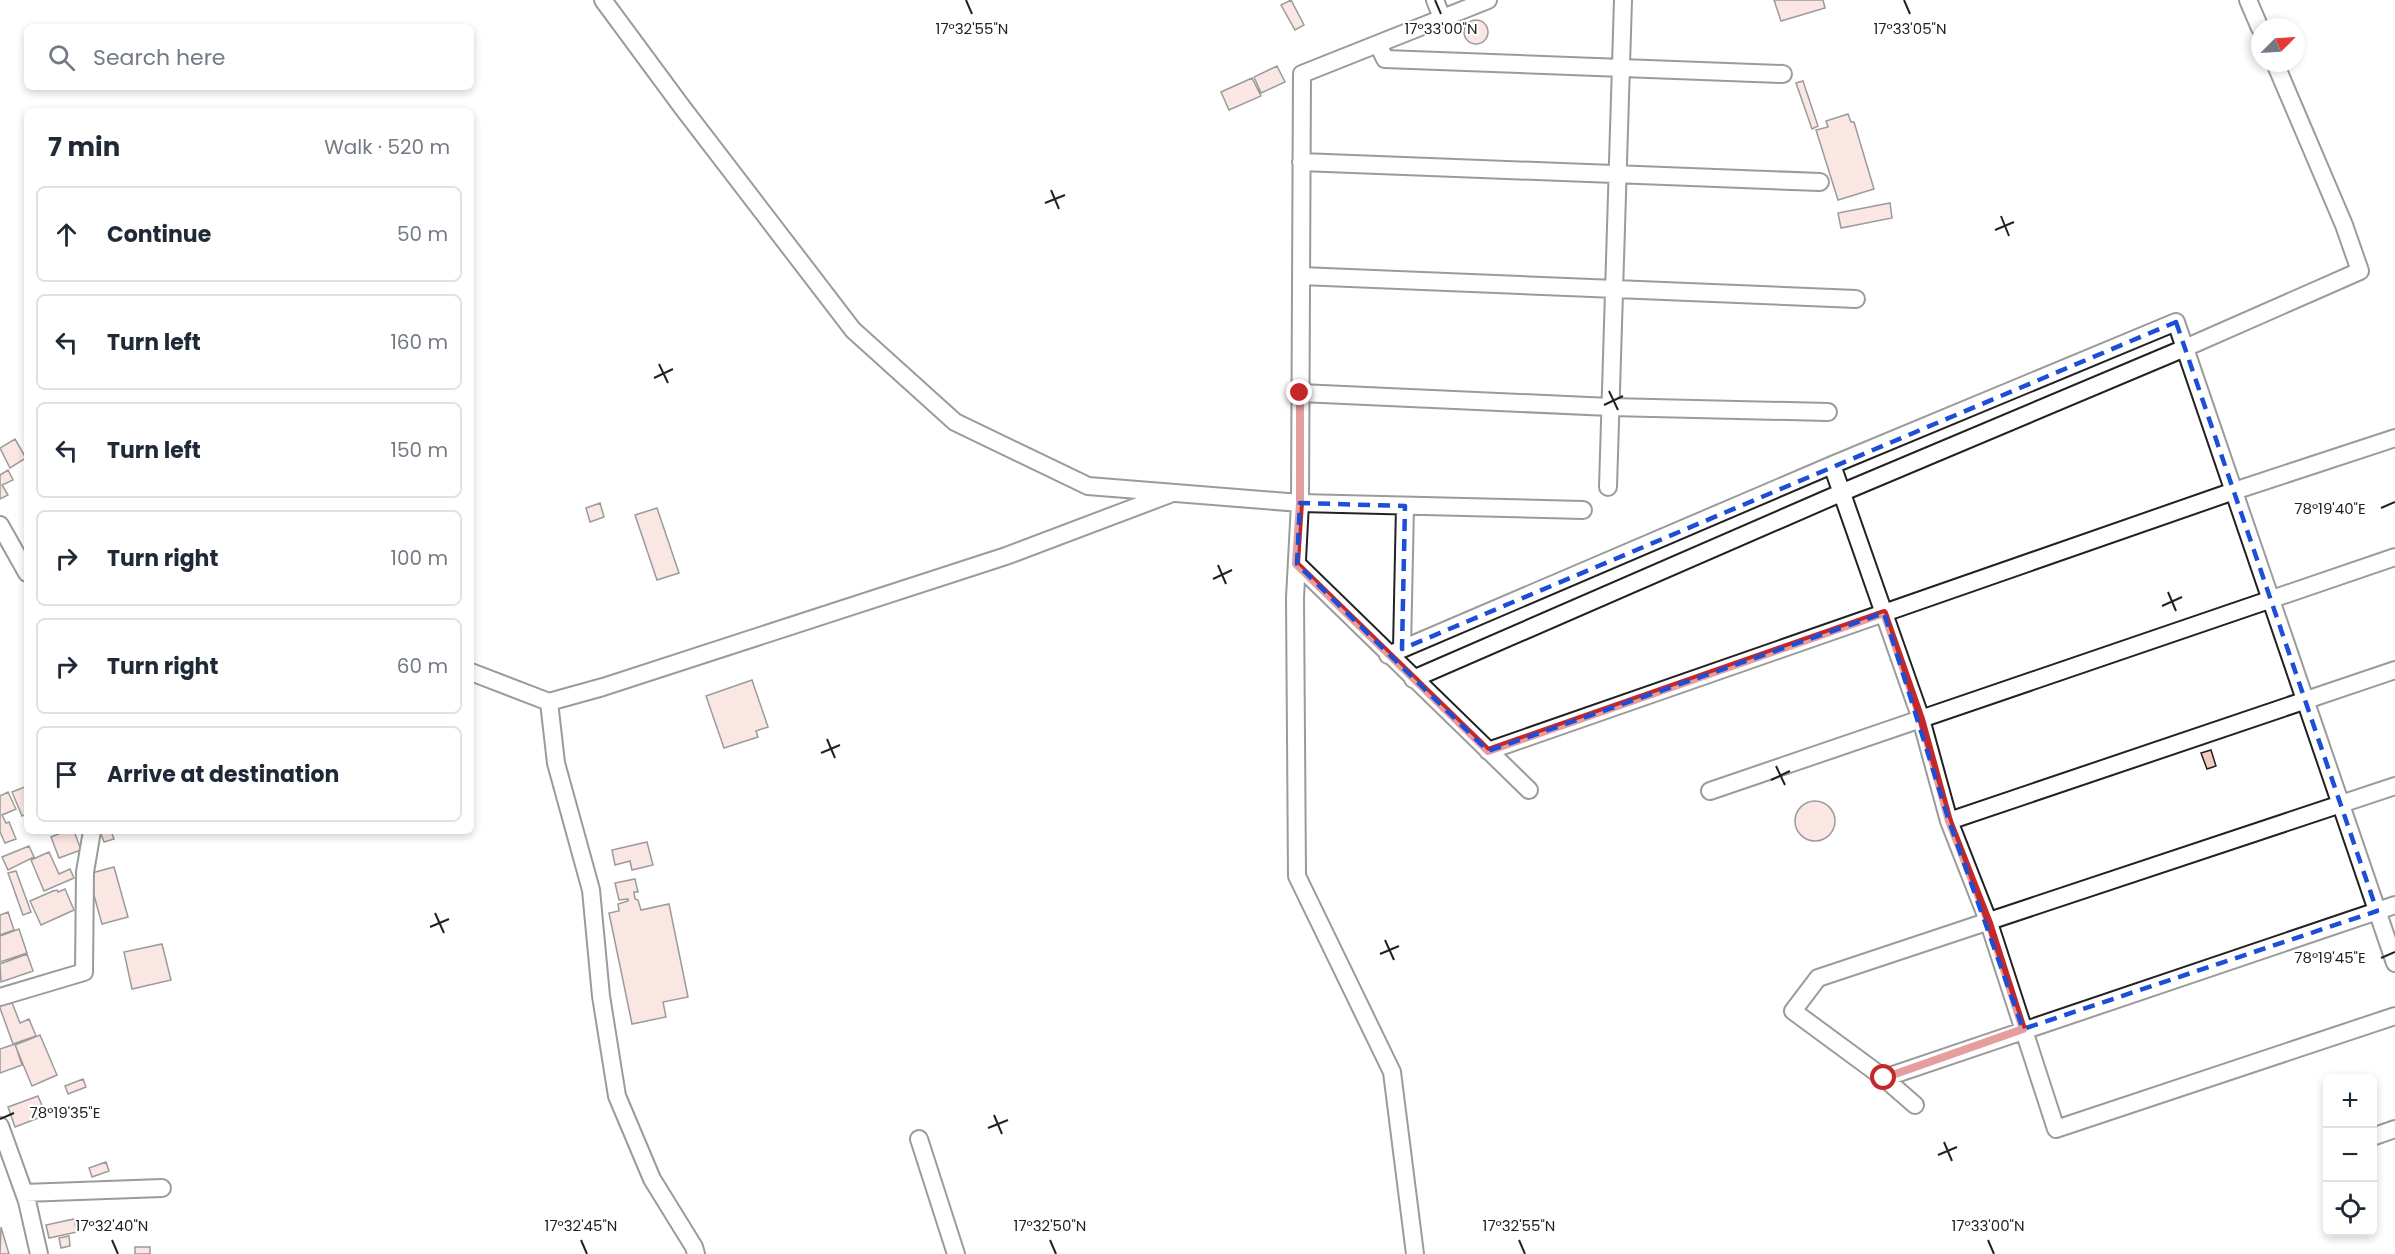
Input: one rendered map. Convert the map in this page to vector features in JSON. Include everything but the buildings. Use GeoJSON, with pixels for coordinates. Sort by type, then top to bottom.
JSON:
{"type":"FeatureCollection","features":[{"type":"Feature","properties":{"kind":"street"},"geometry":{"type":"LineString","coordinates":[[603,0],[853,330],[955,422],[1088,486],[1300,503],[1583,510]]}},
{"type":"Feature","properties":{"kind":"street"},"geometry":{"type":"LineString","coordinates":[[1435,0],[1442,18]]}},
{"type":"Feature","properties":{"kind":"street"},"geometry":{"type":"LineString","coordinates":[[1414,1254],[1392,1072],[1298,876],[1295,598],[1300,503],[1302,74],[1488,0]]}},
{"type":"Feature","properties":{"kind":"street"},"geometry":{"type":"LineString","coordinates":[[1608,487],[1623,0]]}},
{"type":"Feature","properties":{"kind":"street"},"geometry":{"type":"LineString","coordinates":[[2248,0],[2256,18]]}},
{"type":"Feature","properties":{"kind":"street"},"geometry":{"type":"LineString","coordinates":[[1378,44],[1385,59],[1783,74]]}},
{"type":"Feature","properties":{"kind":"street"},"geometry":{"type":"LineString","coordinates":[[1413,679],[2360,271],[2344,225],[2279,72]]}},
{"type":"Feature","properties":{"kind":"street"},"geometry":{"type":"LineString","coordinates":[[1301,162],[1820,182]]}},
{"type":"Feature","properties":{"kind":"street"},"geometry":{"type":"LineString","coordinates":[[1301,276],[1856,299]]}},
{"type":"Feature","properties":{"kind":"street"},"geometry":{"type":"LineString","coordinates":[[1395,652],[1832,465],[2176,322],[2395,963]]}},
{"type":"Feature","properties":{"kind":"street"},"geometry":{"type":"LineString","coordinates":[[1300,393],[1610,407],[1828,412]]}},
{"type":"Feature","properties":{"kind":"street"},"geometry":{"type":"LineString","coordinates":[[1488,751],[2234,490],[2395,438]]}},
{"type":"Feature","properties":{"kind":"street"},"geometry":{"type":"LineString","coordinates":[[1832,465],[1921,719],[1949,821],[1989,923],[2056,1129],[2395,1016]]}},
{"type":"Feature","properties":{"kind":"street"},"geometry":{"type":"LineString","coordinates":[[474,673],[549,702],[603,687],[1006,556],[1173,493]]}},
{"type":"Feature","properties":{"kind":"street"},"geometry":{"type":"LineString","coordinates":[[1395,652],[1405,506]]}},
{"type":"Feature","properties":{"kind":"street"},"geometry":{"type":"LineString","coordinates":[[0,525],[24,568]]}},
{"type":"Feature","properties":{"kind":"street"},"geometry":{"type":"LineString","coordinates":[[1710,791],[2395,557]]}},
{"type":"Feature","properties":{"kind":"street"},"geometry":{"type":"LineString","coordinates":[[1296,564],[1395,652],[1413,679],[1529,790]]}},
{"type":"Feature","properties":{"kind":"street"},"geometry":{"type":"LineString","coordinates":[[1949,821],[2395,670]]}},
{"type":"Feature","properties":{"kind":"street"},"geometry":{"type":"LineString","coordinates":[[549,702],[556,763],[591,890],[601,996],[617,1096],[652,1179],[694,1247],[696,1254]]}},
{"type":"Feature","properties":{"kind":"street"},"geometry":{"type":"LineString","coordinates":[[1914,1105],[1884,1078],[1793,1011],[1818,978],[1989,923],[2395,786]]}},
{"type":"Feature","properties":{"kind":"street"},"geometry":{"type":"LineString","coordinates":[[0,997],[84,972],[85,872],[91,834]]}},
{"type":"Feature","properties":{"kind":"street"},"geometry":{"type":"LineString","coordinates":[[1884,1078],[2023,1029],[2395,905]]}},
{"type":"Feature","properties":{"kind":"street"},"geometry":{"type":"LineString","coordinates":[[0,1126],[3,1147],[24,1193],[39,1254]]}},
{"type":"Feature","properties":{"kind":"street"},"geometry":{"type":"LineString","coordinates":[[2377,1136],[2395,1129]]}},
{"type":"Feature","properties":{"kind":"street"},"geometry":{"type":"LineString","coordinates":[[919,1139],[956,1254]]}},
{"type":"Feature","properties":{"kind":"street"},"geometry":{"type":"LineString","coordinates":[[24,1193],[162,1188]]}},
{"type":"Feature","properties":{"kind":"highlighted area"},"geometry":{"type":"Polygon","coordinates":[[[2176,322],[2377,911],[2023,1029],[1949,821],[1884,613],[1488,751],[1297,564],[1300,503],[1405,506],[1402,649],[2176,322]]]}},
{"type":"Feature","properties":{"kind":"route"},"geometry":{"type":"LineString","coordinates":[[1300,393],[1300,503],[1296,564],[1488,751],[1884,613],[1921,719],[1949,821],[1989,923],[2023,1029],[1884,1078]]}}]}
